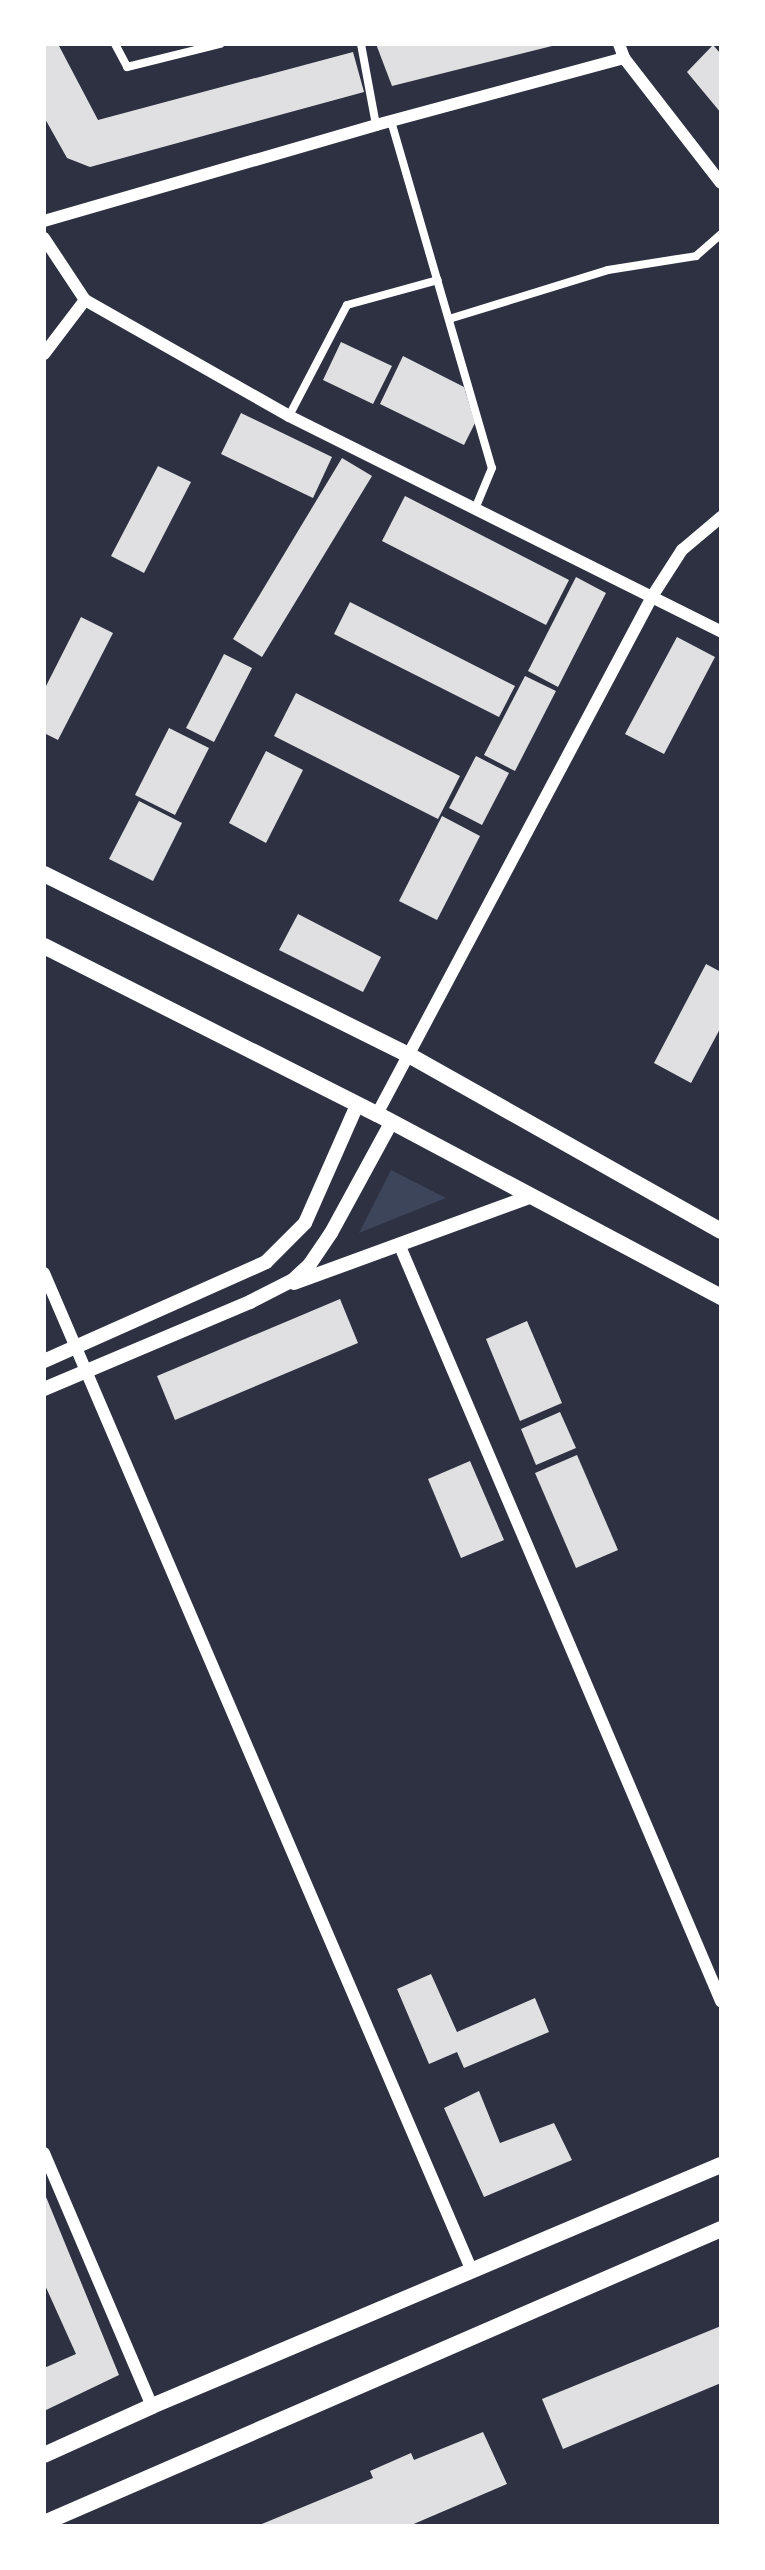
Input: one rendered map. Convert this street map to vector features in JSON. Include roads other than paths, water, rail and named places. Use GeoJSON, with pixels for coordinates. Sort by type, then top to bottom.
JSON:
{"type":"FeatureCollection","features":[{"type":"Feature","properties":{"kind":"main road"},"geometry":{"type":"LineString","coordinates":[[44,874],[407,1054],[721,1231]]}},
{"type":"Feature","properties":{"kind":"main road"},"geometry":{"type":"LineString","coordinates":[[44,946],[384,1118],[721,1297]]}},
{"type":"Feature","properties":{"kind":"main road"},"geometry":{"type":"LineString","coordinates":[[44,1361],[237,1278],[266,1262],[292,1240],[319,1196],[357,1105]]}},
{"type":"Feature","properties":{"kind":"main road"},"geometry":{"type":"LineString","coordinates":[[268,1293],[293,1280],[310,1264],[331,1233],[384,1118]]}},
{"type":"Feature","properties":{"kind":"main road"},"geometry":{"type":"LineString","coordinates":[[602,1165],[721,1218]]}},
{"type":"Feature","properties":{"kind":"main road"},"geometry":{"type":"LineString","coordinates":[[44,1389],[268,1293],[529,1197]]}},
{"type":"Feature","properties":{"kind":"main road"},"geometry":{"type":"LineString","coordinates":[[44,2455],[152,2406],[721,2165]]}},
{"type":"Feature","properties":{"kind":"main road"},"geometry":{"type":"LineString","coordinates":[[44,2523],[721,2229]]}},
{"type":"Feature","properties":{"kind":"street"},"geometry":{"type":"LineString","coordinates":[[115,44],[127,67],[220,44]]}},
{"type":"Feature","properties":{"kind":"street"},"geometry":{"type":"LineString","coordinates":[[361,44],[376,125]]}},
{"type":"Feature","properties":{"kind":"street"},"geometry":{"type":"LineString","coordinates":[[619,44],[624,58],[721,183]]}},
{"type":"Feature","properties":{"kind":"street"},"geometry":{"type":"LineString","coordinates":[[44,221],[376,125],[624,58]]}},
{"type":"Feature","properties":{"kind":"street"},"geometry":{"type":"LineString","coordinates":[[391,121],[492,468],[475,509]]}},
{"type":"Feature","properties":{"kind":"street"},"geometry":{"type":"LineString","coordinates":[[449,319],[608,270],[696,256],[721,234]]}},
{"type":"Feature","properties":{"kind":"street"},"geometry":{"type":"LineString","coordinates":[[44,238],[85,300],[289,416],[721,631]]}},
{"type":"Feature","properties":{"kind":"street"},"geometry":{"type":"LineString","coordinates":[[289,416],[347,305],[438,280]]}},
{"type":"Feature","properties":{"kind":"street"},"geometry":{"type":"LineString","coordinates":[[44,354],[85,300]]}},
{"type":"Feature","properties":{"kind":"street"},"geometry":{"type":"LineString","coordinates":[[384,1118],[407,1054],[653,595],[682,550],[721,517]]}},
{"type":"Feature","properties":{"kind":"street"},"geometry":{"type":"LineString","coordinates":[[399,1244],[721,2001]]}},
{"type":"Feature","properties":{"kind":"street"},"geometry":{"type":"LineString","coordinates":[[44,1273],[472,2271]]}},
{"type":"Feature","properties":{"kind":"street"},"geometry":{"type":"LineString","coordinates":[[44,2153],[152,2406]]}}]}
